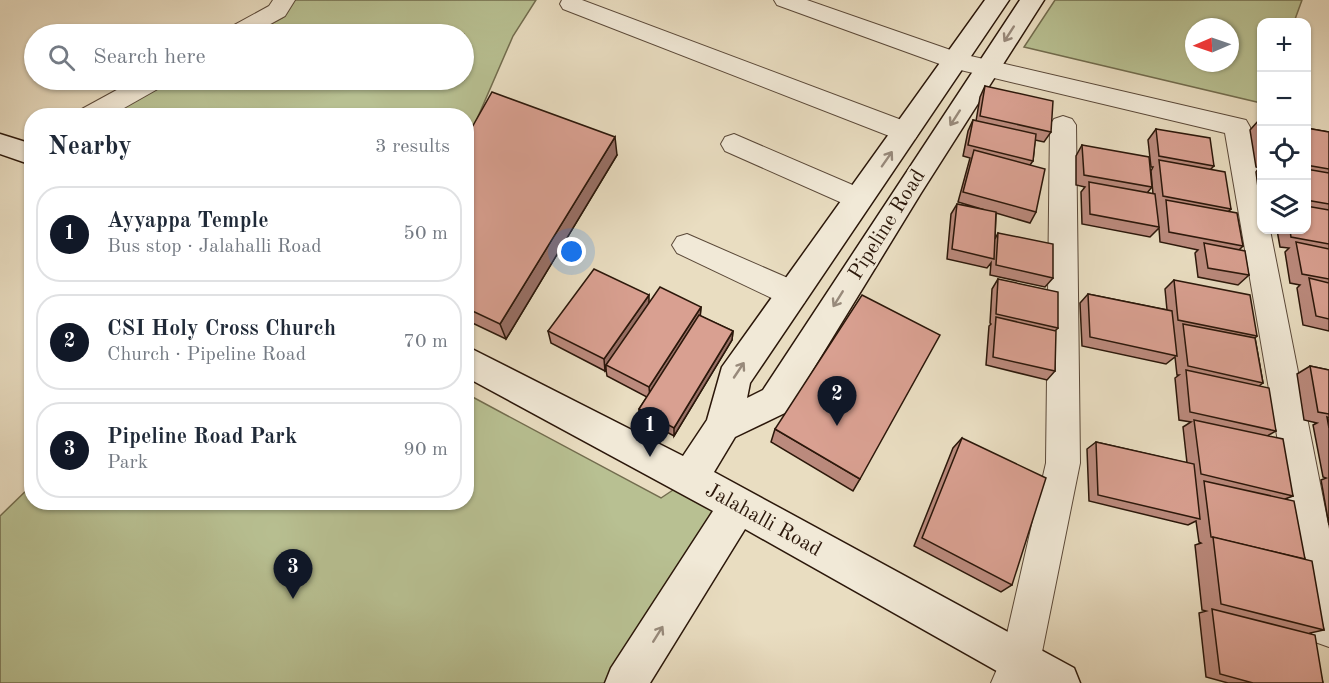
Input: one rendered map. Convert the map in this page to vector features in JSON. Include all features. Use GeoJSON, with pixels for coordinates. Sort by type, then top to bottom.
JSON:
{"type":"FeatureCollection","features":[{"type":"Feature","properties":{"kind":"main road","name":"Pipeline Road"},"geometry":{"type":"LineString","coordinates":[[689,478],[723,426],[734,378],[957,61],[997,0]]}},
{"type":"Feature","properties":{"kind":"main road","name":"Pipeline Road"},"geometry":{"type":"LineString","coordinates":[[723,426],[775,401],[911,184],[1032,0]]}},
{"type":"Feature","properties":{"kind":"main road","name":"Jalahalli Road"},"geometry":{"type":"LineString","coordinates":[[474,364],[739,505],[1016,672],[1059,683]]}},
{"type":"Feature","properties":{"kind":"main road"},"geometry":{"type":"LineString","coordinates":[[626,683],[739,505]]}},
{"type":"Feature","properties":{"kind":"street"},"geometry":{"type":"LineString","coordinates":[[253,24],[277,11],[284,0]]}},
{"type":"Feature","properties":{"kind":"street"},"geometry":{"type":"LineString","coordinates":[[785,0],[957,61],[1237,128],[1329,628]]}},
{"type":"Feature","properties":{"kind":"street"},"geometry":{"type":"LineString","coordinates":[[571,4],[906,132]]}},
{"type":"Feature","properties":{"kind":"street"},"geometry":{"type":"LineString","coordinates":[[103,108],[136,90]]}},
{"type":"Feature","properties":{"kind":"street"},"geometry":{"type":"LineString","coordinates":[[1016,672],[1064,463],[1063,125]]}},
{"type":"Feature","properties":{"kind":"street"},"geometry":{"type":"LineString","coordinates":[[734,144],[859,199]]}},
{"type":"Feature","properties":{"kind":"street"},"geometry":{"type":"LineString","coordinates":[[687,245],[793,294]]}},
{"type":"Feature","properties":{"kind":"green space"},"geometry":{"type":"Polygon","coordinates":[[[293,0],[536,0],[513,36],[474,126],[474,108],[121,108],[153,90],[474,90],[474,24],[271,24],[282,18],[293,0]]]}},
{"type":"Feature","properties":{"kind":"green space"},"geometry":{"type":"Polygon","coordinates":[[[1055,0],[1302,0],[1295,18],[1257,18],[1257,102],[1024,47],[1055,0]]]}},
{"type":"Feature","properties":{"kind":"green space"},"geometry":{"type":"Polygon","coordinates":[[[474,398],[661,498],[679,486],[728,511],[617,683],[0,683],[0,516],[24,493],[24,510],[474,510],[474,398]]]}},
{"type":"Feature","properties":{"kind":"building"},"geometry":{"type":"Polygon","coordinates":[[[985,86],[1053,101],[1051,132],[980,116],[985,86]]]}},
{"type":"Feature","properties":{"kind":"building"},"geometry":{"type":"Polygon","coordinates":[[[492,92],[615,137],[500,324],[474,312],[474,124],[492,92]]]}},
{"type":"Feature","properties":{"kind":"building"},"geometry":{"type":"Polygon","coordinates":[[[973,120],[1036,134],[1033,161],[968,145],[973,120]]]}},
{"type":"Feature","properties":{"kind":"building"},"geometry":{"type":"Polygon","coordinates":[[[1156,129],[1210,138],[1214,166],[1159,156],[1156,129]]]}},
{"type":"Feature","properties":{"kind":"building"},"geometry":{"type":"Polygon","coordinates":[[[1311,129],[1329,132],[1329,169],[1311,166],[1311,129]]]}},
{"type":"Feature","properties":{"kind":"building"},"geometry":{"type":"Polygon","coordinates":[[[1082,145],[1149,157],[1152,187],[1084,175],[1082,145]]]}},
{"type":"Feature","properties":{"kind":"building"},"geometry":{"type":"Polygon","coordinates":[[[974,150],[1045,169],[1036,212],[963,192],[974,150]]]}},
{"type":"Feature","properties":{"kind":"building"},"geometry":{"type":"Polygon","coordinates":[[[1159,160],[1225,172],[1231,209],[1163,196],[1159,160]]]}},
{"type":"Feature","properties":{"kind":"building"},"geometry":{"type":"Polygon","coordinates":[[[1311,170],[1329,173],[1329,204],[1311,201],[1311,170]]]}},
{"type":"Feature","properties":{"kind":"building"},"geometry":{"type":"Polygon","coordinates":[[[1089,182],[1155,194],[1159,227],[1090,214],[1089,182]]]}},
{"type":"Feature","properties":{"kind":"building"},"geometry":{"type":"Polygon","coordinates":[[[1166,200],[1237,213],[1243,246],[1169,232],[1166,200]]]}},
{"type":"Feature","properties":{"kind":"building"},"geometry":{"type":"Polygon","coordinates":[[[957,204],[996,212],[994,259],[952,249],[957,204]]]}},
{"type":"Feature","properties":{"kind":"building"},"geometry":{"type":"Polygon","coordinates":[[[1311,207],[1329,210],[1329,244],[1291,237],[1291,234],[1311,234],[1311,207]]]}},
{"type":"Feature","properties":{"kind":"building"},"geometry":{"type":"Polygon","coordinates":[[[998,233],[1053,244],[1053,278],[996,265],[998,233]]]}},
{"type":"Feature","properties":{"kind":"building"},"geometry":{"type":"Polygon","coordinates":[[[1296,242],[1329,249],[1329,279],[1302,274],[1296,242]]]}},
{"type":"Feature","properties":{"kind":"building"},"geometry":{"type":"Polygon","coordinates":[[[1204,243],[1245,251],[1249,275],[1208,268],[1204,243]]]}},
{"type":"Feature","properties":{"kind":"building"},"geometry":{"type":"Polygon","coordinates":[[[594,269],[649,295],[604,359],[548,331],[594,269]]]}},
{"type":"Feature","properties":{"kind":"building"},"geometry":{"type":"Polygon","coordinates":[[[1309,278],[1329,283],[1329,319],[1316,316],[1309,278]]]}},
{"type":"Feature","properties":{"kind":"building"},"geometry":{"type":"Polygon","coordinates":[[[998,279],[1058,292],[1058,328],[996,314],[998,279]]]}},
{"type":"Feature","properties":{"kind":"building"},"geometry":{"type":"Polygon","coordinates":[[[1174,280],[1250,295],[1257,336],[1178,320],[1174,280]]]}},
{"type":"Feature","properties":{"kind":"building"},"geometry":{"type":"Polygon","coordinates":[[[660,287],[701,307],[649,387],[606,365],[660,287]]]}},
{"type":"Feature","properties":{"kind":"building"},"geometry":{"type":"Polygon","coordinates":[[[1088,294],[1172,311],[1177,356],[1090,337],[1088,294]]]}},
{"type":"Feature","properties":{"kind":"building"},"geometry":{"type":"Polygon","coordinates":[[[862,295],[940,335],[860,479],[775,429],[862,295]]]}},
{"type":"Feature","properties":{"kind":"building"},"geometry":{"type":"Polygon","coordinates":[[[699,315],[733,331],[674,428],[639,409],[699,315]]]}},
{"type":"Feature","properties":{"kind":"building"},"geometry":{"type":"Polygon","coordinates":[[[996,317],[1056,331],[1055,371],[993,357],[996,317]]]}},
{"type":"Feature","properties":{"kind":"building"},"geometry":{"type":"Polygon","coordinates":[[[1183,324],[1255,338],[1263,383],[1188,366],[1183,324]]]}},
{"type":"Feature","properties":{"kind":"building"},"geometry":{"type":"Polygon","coordinates":[[[1310,366],[1329,370],[1329,414],[1318,412],[1310,366]]]}},
{"type":"Feature","properties":{"kind":"building"},"geometry":{"type":"Polygon","coordinates":[[[1186,370],[1269,388],[1276,431],[1190,412],[1186,370]]]}},
{"type":"Feature","properties":{"kind":"building"},"geometry":{"type":"Polygon","coordinates":[[[1194,420],[1283,439],[1293,496],[1201,474],[1194,420]]]}},
{"type":"Feature","properties":{"kind":"building"},"geometry":{"type":"Polygon","coordinates":[[[962,438],[1046,478],[1012,585],[922,538],[962,438]]]}},
{"type":"Feature","properties":{"kind":"building"},"geometry":{"type":"Polygon","coordinates":[[[1096,442],[1194,464],[1200,519],[1098,495],[1096,442]]]}},
{"type":"Feature","properties":{"kind":"building"},"geometry":{"type":"Polygon","coordinates":[[[1204,481],[1294,501],[1305,559],[1211,537],[1204,481]]]}},
{"type":"Feature","properties":{"kind":"building"},"geometry":{"type":"Polygon","coordinates":[[[1213,537],[1312,561],[1324,630],[1221,604],[1213,537]]]}},
{"type":"Feature","properties":{"kind":"building"},"geometry":{"type":"Polygon","coordinates":[[[1212,609],[1315,635],[1323,683],[1253,683],[1220,674],[1212,609]]]}},
{"type":"Feature","properties":{"kind":"place","name":"CSI Holy Cross Church"},"geometry":{"type":"Point","coordinates":[837,426]}},
{"type":"Feature","properties":{"kind":"place","name":"Ayyappa Temple"},"geometry":{"type":"Point","coordinates":[650,457]}},
{"type":"Feature","properties":{"kind":"place","name":"Pipeline Road Park"},"geometry":{"type":"Point","coordinates":[293,599]}}]}
